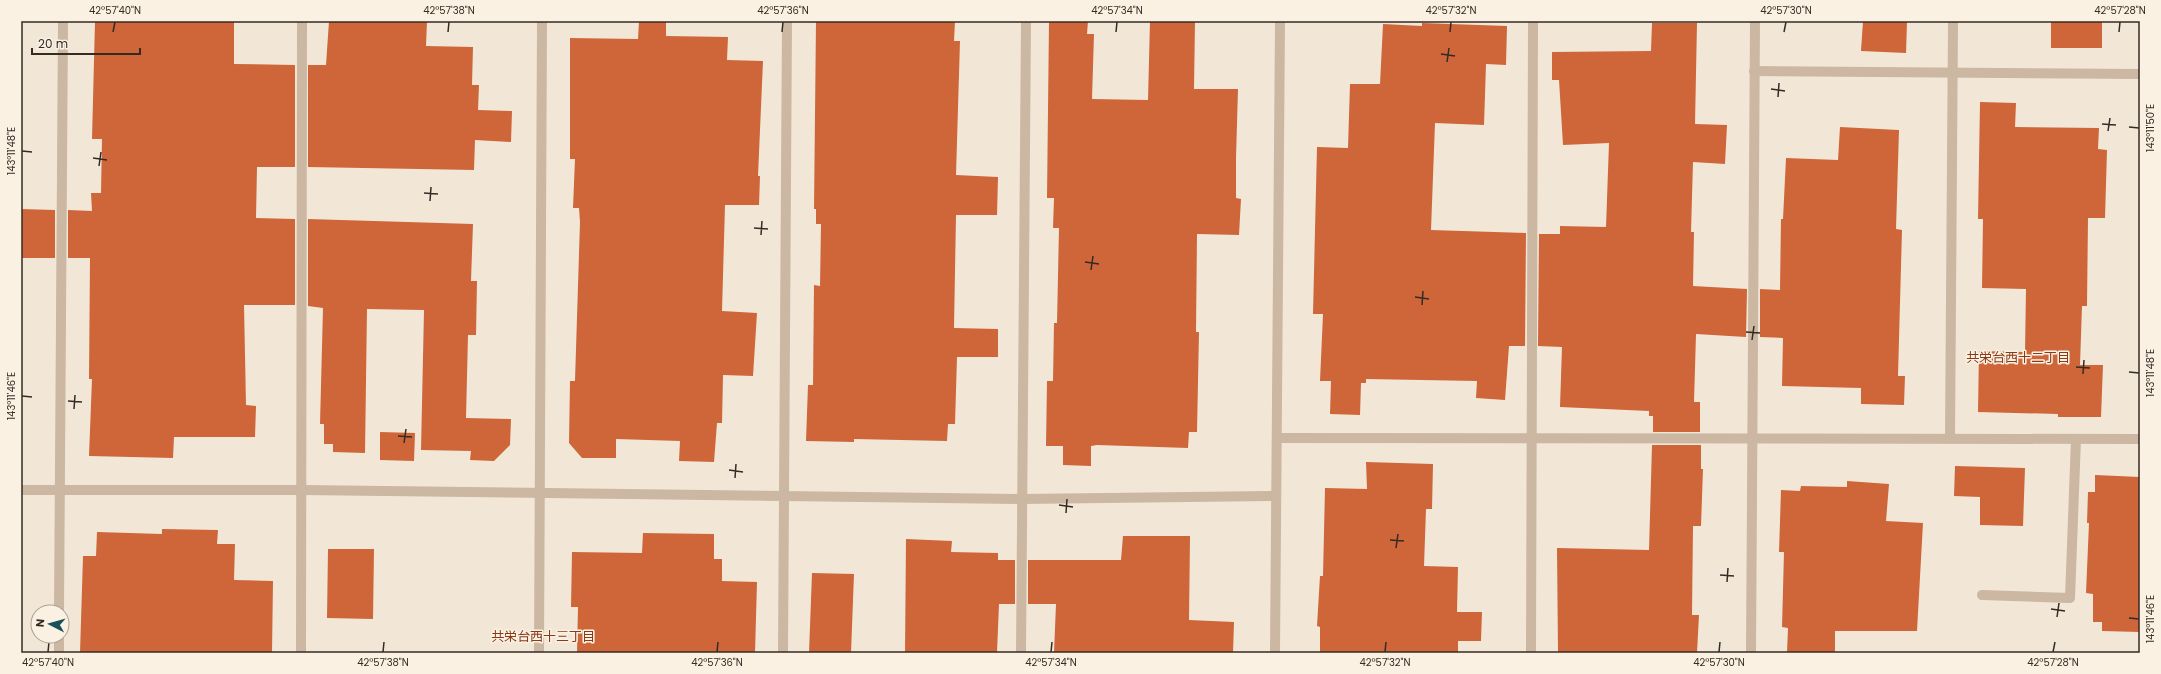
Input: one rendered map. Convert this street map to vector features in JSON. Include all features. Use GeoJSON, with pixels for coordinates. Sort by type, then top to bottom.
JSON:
{"type":"FeatureCollection","features":[{"type":"Feature","properties":{"kind":"street"},"geometry":{"type":"LineString","coordinates":[[59,604],[63,21]]}},
{"type":"Feature","properties":{"kind":"street"},"geometry":{"type":"LineString","coordinates":[[301,653],[302,21]]}},
{"type":"Feature","properties":{"kind":"street"},"geometry":{"type":"LineString","coordinates":[[538,653],[542,21]]}},
{"type":"Feature","properties":{"kind":"street"},"geometry":{"type":"LineString","coordinates":[[783,653],[787,21]]}},
{"type":"Feature","properties":{"kind":"street"},"geometry":{"type":"LineString","coordinates":[[1021,653],[1026,21]]}},
{"type":"Feature","properties":{"kind":"street"},"geometry":{"type":"LineString","coordinates":[[1275,653],[1275,496],[1278,438],[1280,21]]}},
{"type":"Feature","properties":{"kind":"street"},"geometry":{"type":"LineString","coordinates":[[1531,653],[1530,438],[1533,21]]}},
{"type":"Feature","properties":{"kind":"street"},"geometry":{"type":"LineString","coordinates":[[1751,653],[1755,21]]}},
{"type":"Feature","properties":{"kind":"street"},"geometry":{"type":"LineString","coordinates":[[1950,438],[1952,73],[1954,21]]}},
{"type":"Feature","properties":{"kind":"street"},"geometry":{"type":"LineString","coordinates":[[1754,71],[2140,74]]}},
{"type":"Feature","properties":{"kind":"street"},"geometry":{"type":"LineString","coordinates":[[1278,438],[1752,437],[2140,439]]}},
{"type":"Feature","properties":{"kind":"street"},"geometry":{"type":"LineString","coordinates":[[1982,595],[2070,598],[2076,439]]}},
{"type":"Feature","properties":{"kind":"street"},"geometry":{"type":"LineString","coordinates":[[21,490],[301,490],[784,498],[1022,499],[1275,496]]}},
{"type":"Feature","properties":{"kind":"building"},"geometry":{"type":"Polygon","coordinates":[[[95,21],[234,21],[234,64],[295,65],[295,167],[257,167],[256,218],[295,219],[295,305],[244,305],[246,405],[256,406],[255,437],[174,437],[173,458],[89,456],[92,379],[89,379],[90,258],[68,258],[68,210],[92,211],[91,193],[101,193],[102,139],[92,139],[95,21]]]}},
{"type":"Feature","properties":{"kind":"building"},"geometry":{"type":"Polygon","coordinates":[[[329,21],[427,21],[426,46],[473,47],[472,85],[479,85],[478,110],[512,111],[511,142],[475,140],[474,170],[308,167],[308,65],[326,65],[329,21]]]}},
{"type":"Feature","properties":{"kind":"building"},"geometry":{"type":"Polygon","coordinates":[[[639,21],[666,21],[666,36],[728,37],[727,60],[763,61],[758,176],[760,176],[759,205],[725,205],[722,311],[757,313],[753,376],[723,375],[722,423],[717,423],[714,462],[679,461],[680,441],[616,439],[616,458],[582,458],[569,443],[570,381],[575,381],[580,222],[579,208],[573,208],[575,159],[570,159],[570,38],[638,39],[639,21]]]}},
{"type":"Feature","properties":{"kind":"building"},"geometry":{"type":"Polygon","coordinates":[[[816,21],[955,21],[954,41],[960,41],[956,175],[998,177],[997,215],[956,215],[954,328],[998,329],[998,357],[957,357],[955,424],[948,424],[947,441],[854,439],[854,442],[806,441],[808,385],[813,385],[814,285],[820,286],[821,224],[816,224],[816,209],[814,209],[816,21]]]}},
{"type":"Feature","properties":{"kind":"building"},"geometry":{"type":"Polygon","coordinates":[[[1049,21],[1088,21],[1087,34],[1094,34],[1092,99],[1148,100],[1150,21],[1195,21],[1194,89],[1238,89],[1236,198],[1241,199],[1239,235],[1197,234],[1196,332],[1199,332],[1197,432],[1189,432],[1188,448],[1091,446],[1091,466],[1063,465],[1063,446],[1046,446],[1047,381],[1053,381],[1054,323],[1057,323],[1059,228],[1053,228],[1054,198],[1047,198],[1049,21]]]}},
{"type":"Feature","properties":{"kind":"building"},"geometry":{"type":"Polygon","coordinates":[[[1863,21],[1907,21],[1906,53],[1861,51],[1863,21]]]}},
{"type":"Feature","properties":{"kind":"building"},"geometry":{"type":"Polygon","coordinates":[[[2051,21],[2102,21],[2102,48],[2051,48],[2051,21]]]}},
{"type":"Feature","properties":{"kind":"building"},"geometry":{"type":"Polygon","coordinates":[[[1422,23],[1507,26],[1506,65],[1486,64],[1484,125],[1435,123],[1431,230],[1526,233],[1525,346],[1509,346],[1505,400],[1476,398],[1477,381],[1366,379],[1366,383],[1361,383],[1360,415],[1330,414],[1331,381],[1320,381],[1323,314],[1313,314],[1317,147],[1348,148],[1350,84],[1380,84],[1383,24],[1422,26],[1422,23]]]}},
{"type":"Feature","properties":{"kind":"building"},"geometry":{"type":"Polygon","coordinates":[[[1652,23],[1697,23],[1695,124],[1727,125],[1725,164],[1693,162],[1691,232],[1694,232],[1693,286],[1747,289],[1746,337],[1696,334],[1694,402],[1700,402],[1700,432],[1653,432],[1653,416],[1649,416],[1649,411],[1560,407],[1562,347],[1538,346],[1539,234],[1560,234],[1560,226],[1606,227],[1609,143],[1563,145],[1559,80],[1552,80],[1552,52],[1651,51],[1652,23]]]}},
{"type":"Feature","properties":{"kind":"building"},"geometry":{"type":"Polygon","coordinates":[[[1980,102],[2016,103],[2015,127],[2099,128],[2098,149],[2107,150],[2105,218],[2088,218],[2087,306],[2082,306],[2080,365],[2103,365],[2101,417],[2058,417],[2058,414],[1978,412],[1979,351],[2025,352],[2026,289],[1982,288],[1983,219],[1978,219],[1980,102]]]}},
{"type":"Feature","properties":{"kind":"building"},"geometry":{"type":"Polygon","coordinates":[[[1840,127],[1899,130],[1896,229],[1902,230],[1898,376],[1905,376],[1904,405],[1861,404],[1861,388],[1782,386],[1783,338],[1760,337],[1760,289],[1780,290],[1781,219],[1783,219],[1786,158],[1838,160],[1840,127]]]}},
{"type":"Feature","properties":{"kind":"building"},"geometry":{"type":"Polygon","coordinates":[[[21,209],[55,210],[55,258],[21,258],[21,209]]]}},
{"type":"Feature","properties":{"kind":"building"},"geometry":{"type":"Polygon","coordinates":[[[308,219],[473,224],[471,281],[477,281],[476,335],[468,335],[466,418],[511,419],[510,445],[494,461],[470,460],[471,451],[421,450],[424,310],[367,309],[365,453],[333,452],[333,444],[324,444],[324,424],[320,424],[323,308],[308,306],[308,219]]]}},
{"type":"Feature","properties":{"kind":"building"},"geometry":{"type":"Polygon","coordinates":[[[380,432],[415,433],[414,461],[380,460],[380,432]]]}},
{"type":"Feature","properties":{"kind":"building"},"geometry":{"type":"Polygon","coordinates":[[[1652,445],[1701,445],[1701,469],[1703,469],[1701,526],[1693,526],[1692,615],[1699,615],[1697,653],[1558,653],[1557,548],[1649,550],[1652,445]]]}},
{"type":"Feature","properties":{"kind":"building"},"geometry":{"type":"Polygon","coordinates":[[[1366,462],[1433,464],[1432,509],[1426,509],[1424,566],[1458,567],[1457,612],[1482,612],[1481,641],[1458,641],[1458,653],[1320,653],[1320,627],[1317,626],[1320,576],[1323,576],[1325,488],[1367,489],[1366,462]]]}},
{"type":"Feature","properties":{"kind":"building"},"geometry":{"type":"Polygon","coordinates":[[[1955,466],[2025,468],[2023,526],[1980,525],[1980,497],[1954,496],[1955,466]]]}},
{"type":"Feature","properties":{"kind":"building"},"geometry":{"type":"Polygon","coordinates":[[[2095,475],[2140,477],[2140,632],[2102,631],[2102,622],[2093,622],[2093,594],[2086,593],[2089,523],[2087,523],[2088,492],[2095,492],[2095,475]]]}},
{"type":"Feature","properties":{"kind":"building"},"geometry":{"type":"Polygon","coordinates":[[[1847,481],[1889,484],[1886,521],[1923,523],[1917,631],[1835,631],[1835,653],[1787,653],[1788,628],[1782,627],[1784,552],[1779,552],[1781,490],[1800,491],[1801,486],[1847,487],[1847,481]]]}},
{"type":"Feature","properties":{"kind":"building"},"geometry":{"type":"Polygon","coordinates":[[[162,529],[218,530],[217,544],[235,544],[234,580],[273,581],[272,653],[80,653],[83,556],[96,556],[97,532],[162,534],[162,529]]]}},
{"type":"Feature","properties":{"kind":"building"},"geometry":{"type":"Polygon","coordinates":[[[643,533],[714,534],[714,559],[722,559],[722,581],[757,582],[755,653],[577,653],[578,607],[571,607],[572,552],[642,553],[643,533]]]}},
{"type":"Feature","properties":{"kind":"building"},"geometry":{"type":"Polygon","coordinates":[[[1123,536],[1190,536],[1189,620],[1234,622],[1233,653],[1054,653],[1056,604],[1028,604],[1028,560],[1121,560],[1123,536]]]}},
{"type":"Feature","properties":{"kind":"building"},"geometry":{"type":"Polygon","coordinates":[[[906,539],[952,541],[951,552],[998,553],[998,560],[1015,560],[1015,604],[999,604],[997,653],[905,653],[906,539]]]}},
{"type":"Feature","properties":{"kind":"building"},"geometry":{"type":"Polygon","coordinates":[[[328,549],[374,549],[373,619],[327,618],[328,549]]]}},
{"type":"Feature","properties":{"kind":"building"},"geometry":{"type":"Polygon","coordinates":[[[812,573],[854,574],[851,653],[809,653],[812,573]]]}},
{"type":"Feature","properties":{"kind":"district","name":"共栄台西十二丁目"},"geometry":{"type":"Point","coordinates":[2018,357]}},
{"type":"Feature","properties":{"kind":"district","name":"共栄台西十三丁目"},"geometry":{"type":"Point","coordinates":[543,636]}}]}
